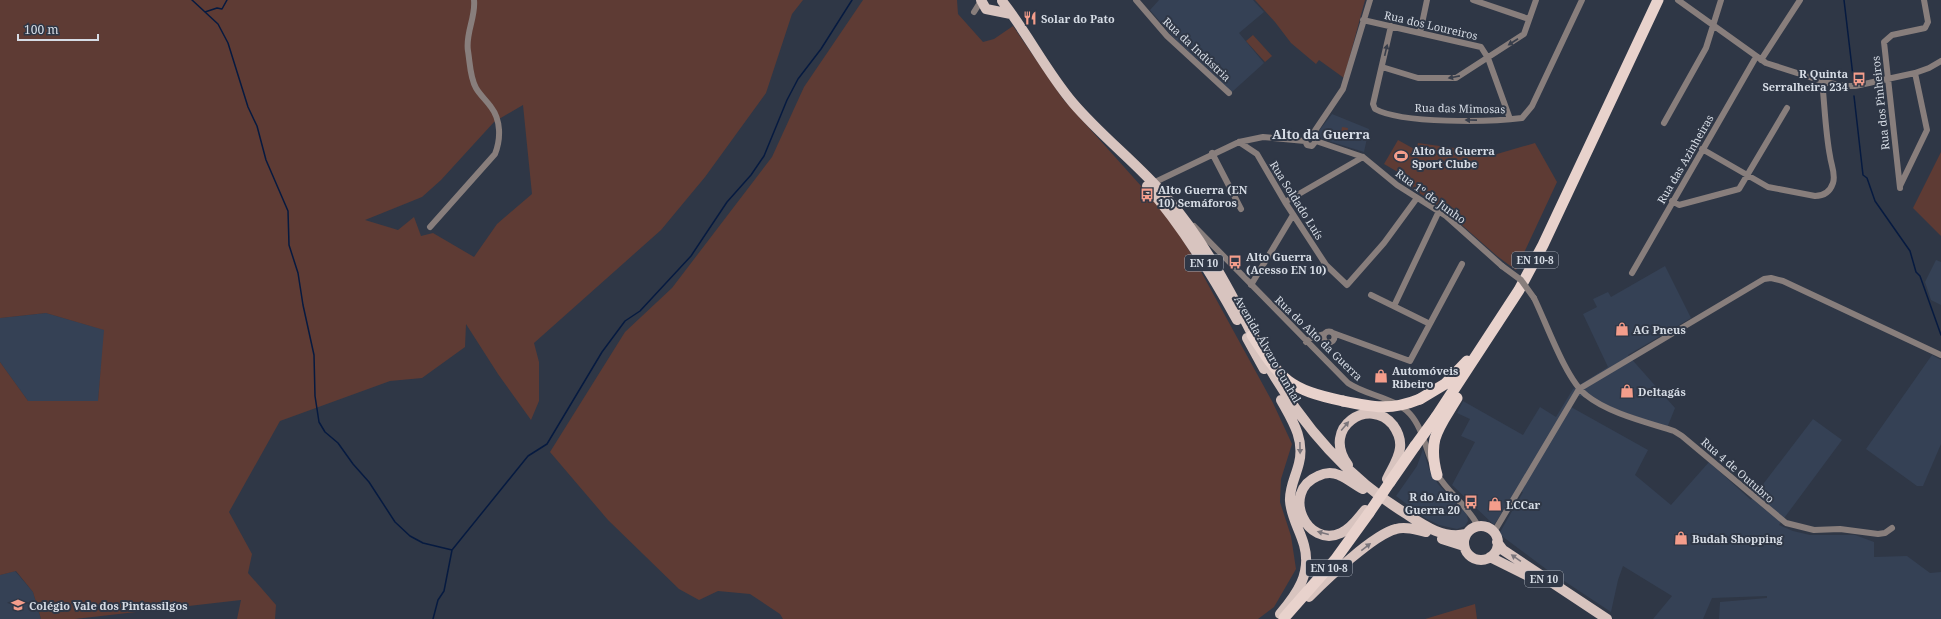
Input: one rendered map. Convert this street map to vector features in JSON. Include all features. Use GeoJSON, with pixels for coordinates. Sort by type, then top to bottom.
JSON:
{"type":"FeatureCollection","features":[{"type":"Feature","properties":{"kind":"highway","name":"EN 10-8"},"geometry":{"type":"LineString","coordinates":[[1280,617],[1335,560],[1388,480],[1492,333],[1519,290],[1543,245],[1602,116],[1658,0]]}},
{"type":"Feature","properties":{"kind":"highway","name":"EN 10-8"},"geometry":{"type":"LineString","coordinates":[[1434,416],[1473,354],[1538,243],[1589,137],[1602,116]]}},
{"type":"Feature","properties":{"kind":"highway"},"geometry":{"type":"LineString","coordinates":[[1437,475],[1433,454],[1436,433],[1488,344],[1492,333]]}},
{"type":"Feature","properties":{"kind":"highway"},"geometry":{"type":"LineString","coordinates":[[1252,335],[1272,365],[1292,385],[1312,394],[1374,408],[1386,408],[1409,404],[1420,399],[1445,384],[1473,354]]}},
{"type":"Feature","properties":{"kind":"main road","name":"EN 10"},"geometry":{"type":"LineString","coordinates":[[985,5],[997,8],[1002,1]]}},
{"type":"Feature","properties":{"kind":"main road","name":"Avenida Álvaro Cunhal"},"geometry":{"type":"LineString","coordinates":[[1002,1],[1066,94],[1162,203],[1184,233],[1221,292],[1281,400],[1327,456],[1400,516],[1426,532],[1464,546]]}},
{"type":"Feature","properties":{"kind":"main road","name":"EN 10"},"geometry":{"type":"LineString","coordinates":[[985,5],[1011,14]]}},
{"type":"Feature","properties":{"kind":"main road","name":"Avenida Álvaro Cunhal"},"geometry":{"type":"LineString","coordinates":[[1107,139],[1116,146],[1168,198],[1218,271],[1278,384],[1305,423],[1339,462],[1363,486],[1431,529],[1453,536],[1466,534]]}},
{"type":"Feature","properties":{"kind":"main road"},"geometry":{"type":"LineString","coordinates":[[1280,617],[1296,594],[1304,578],[1306,567],[1304,545],[1291,511],[1290,500],[1291,488],[1299,463],[1300,443],[1297,429],[1281,400]]}},
{"type":"Feature","properties":{"kind":"main road"},"geometry":{"type":"LineString","coordinates":[[1363,486],[1342,456],[1339,441],[1341,431],[1357,416],[1366,414],[1379,415],[1390,421],[1397,430],[1400,441],[1399,454],[1388,480]]}},
{"type":"Feature","properties":{"kind":"main road"},"geometry":{"type":"LineString","coordinates":[[1363,486],[1338,475],[1323,474],[1315,477],[1304,487],[1299,502],[1300,514],[1306,524],[1314,531],[1331,535],[1340,534],[1348,529],[1367,511]]}},
{"type":"Feature","properties":{"kind":"main road"},"geometry":{"type":"LineString","coordinates":[[1478,526],[1487,527],[1494,532],[1498,542],[1496,549],[1490,557],[1481,560],[1468,554],[1464,546],[1466,534],[1478,526]]}},
{"type":"Feature","properties":{"kind":"main road"},"geometry":{"type":"LineString","coordinates":[[1280,617],[1294,612],[1337,570],[1386,533],[1404,528],[1426,532]]}},
{"type":"Feature","properties":{"kind":"main road","name":"EN 10"},"geometry":{"type":"LineString","coordinates":[[1498,542],[1503,550],[1607,619]]}},
{"type":"Feature","properties":{"kind":"main road","name":"EN 10"},"geometry":{"type":"LineString","coordinates":[[1490,557],[1594,611]]}},
{"type":"Feature","properties":{"kind":"street"},"geometry":{"type":"LineString","coordinates":[[430,226],[495,154],[497,147],[498,122],[492,108],[474,86],[468,49],[467,40],[475,7],[474,0]]}},
{"type":"Feature","properties":{"kind":"street","name":"Rua da Indústria"},"geometry":{"type":"LineString","coordinates":[[1136,0],[1167,36],[1229,93]]}},
{"type":"Feature","properties":{"kind":"street"},"geometry":{"type":"LineString","coordinates":[[1305,141],[1307,136],[1312,135],[1343,89],[1370,0]]}},
{"type":"Feature","properties":{"kind":"street"},"geometry":{"type":"LineString","coordinates":[[1420,33],[1427,0]]}},
{"type":"Feature","properties":{"kind":"street"},"geometry":{"type":"LineString","coordinates":[[1473,0],[1529,19]]}},
{"type":"Feature","properties":{"kind":"street"},"geometry":{"type":"LineString","coordinates":[[1382,67],[1418,78],[1452,78],[1463,75],[1524,34],[1536,0]]}},
{"type":"Feature","properties":{"kind":"street","name":"Rua das Mimosas"},"geometry":{"type":"LineString","coordinates":[[1391,26],[1373,104],[1378,110],[1425,119],[1522,118],[1532,106],[1582,0]]}},
{"type":"Feature","properties":{"kind":"street"},"geometry":{"type":"LineString","coordinates":[[1664,123],[1706,48],[1721,0]]}},
{"type":"Feature","properties":{"kind":"street","name":"Rua das Azinheiras"},"geometry":{"type":"LineString","coordinates":[[1632,272],[1702,150],[1758,58],[1800,0]]}},
{"type":"Feature","properties":{"kind":"street","name":"Rua dos Pinheiros"},"geometry":{"type":"LineString","coordinates":[[1915,72],[1927,130],[1900,188],[1884,42],[1892,35],[1926,28],[1928,22],[1924,0]]}},
{"type":"Feature","properties":{"kind":"street"},"geometry":{"type":"LineString","coordinates":[[1679,1],[1770,65],[1825,82],[1852,86],[1915,72],[1929,68],[1941,61]]}},
{"type":"Feature","properties":{"kind":"street","name":"Rua dos Loureiros"},"geometry":{"type":"LineString","coordinates":[[1363,20],[1478,45],[1483,49],[1488,58]]}},
{"type":"Feature","properties":{"kind":"street"},"geometry":{"type":"LineString","coordinates":[[1488,58],[1510,119]]}},
{"type":"Feature","properties":{"kind":"street"},"geometry":{"type":"LineString","coordinates":[[1702,150],[1768,187],[1821,196],[1832,187],[1834,175],[1830,156],[1823,91],[1825,82]]}},
{"type":"Feature","properties":{"kind":"street"},"geometry":{"type":"LineString","coordinates":[[1672,201],[1679,205],[1733,192],[1739,189],[1787,108]]}},
{"type":"Feature","properties":{"kind":"street"},"geometry":{"type":"LineString","coordinates":[[1153,183],[1212,153],[1239,142],[1263,137],[1305,141],[1308,145],[1312,146],[1316,141],[1315,137],[1312,135]]}},
{"type":"Feature","properties":{"kind":"street","name":"Rua 1º de Junho"},"geometry":{"type":"LineString","coordinates":[[1316,141],[1363,157],[1397,185],[1439,211],[1502,266],[1521,280],[1534,298],[1558,350],[1579,389]]}},
{"type":"Feature","properties":{"kind":"street","name":"Rua Soldado Luís"},"geometry":{"type":"LineString","coordinates":[[1239,142],[1257,154],[1293,215],[1333,274],[1347,285],[1384,243],[1417,198]]}},
{"type":"Feature","properties":{"kind":"street"},"geometry":{"type":"LineString","coordinates":[[1212,153],[1241,209]]}},
{"type":"Feature","properties":{"kind":"street"},"geometry":{"type":"LineString","coordinates":[[1285,202],[1363,157]]}},
{"type":"Feature","properties":{"kind":"street","name":"Rua do Alto da Guerra"},"geometry":{"type":"LineString","coordinates":[[1168,198],[1250,285],[1348,384],[1398,405],[1410,414],[1418,427],[1437,475],[1448,489],[1469,510],[1478,526]]}},
{"type":"Feature","properties":{"kind":"street"},"geometry":{"type":"LineString","coordinates":[[1394,306],[1439,211]]}},
{"type":"Feature","properties":{"kind":"street"},"geometry":{"type":"LineString","coordinates":[[1250,285],[1293,215]]}},
{"type":"Feature","properties":{"kind":"street"},"geometry":{"type":"LineString","coordinates":[[1306,342],[1311,338],[1328,332],[1410,361],[1462,264]]}},
{"type":"Feature","properties":{"kind":"street"},"geometry":{"type":"LineString","coordinates":[[1494,532],[1579,389],[1764,279],[1771,278],[1783,281],[1941,355]]}},
{"type":"Feature","properties":{"kind":"street"},"geometry":{"type":"LineString","coordinates":[[1371,296],[1430,324]]}},
{"type":"Feature","properties":{"kind":"street"},"geometry":{"type":"LineString","coordinates":[[1324,334],[1324,340],[1330,343],[1335,339],[1333,333]]}},
{"type":"Feature","properties":{"kind":"street","name":"Rua 4 de Outubro"},"geometry":{"type":"LineString","coordinates":[[1579,389],[1585,395],[1608,408],[1674,431],[1682,436],[1786,523],[1814,530],[1840,529],[1871,534],[1885,533],[1892,528]]}},
{"type":"Feature","properties":{"kind":"shaded area"},"geometry":{"type":"Polygon","coordinates":[[[0,0],[803,0],[792,14],[766,93],[705,177],[661,230],[534,343],[539,362],[539,401],[531,420],[498,374],[466,324],[465,347],[422,378],[390,381],[280,421],[229,512],[252,554],[248,573],[276,605],[275,619],[237,619],[241,600],[75,619],[41,619],[33,592],[16,571],[0,575],[0,362],[28,401],[98,401],[104,330],[46,313],[0,318],[0,0]],[[523,105],[494,122],[441,180],[422,197],[365,220],[398,230],[414,217],[421,236],[433,233],[474,257],[497,224],[532,194],[523,105]]]}},
{"type":"Feature","properties":{"kind":"shaded area"},"geometry":{"type":"Polygon","coordinates":[[[863,0],[957,0],[958,14],[983,42],[994,39],[1013,26],[1063,99],[1168,216],[1193,257],[1273,403],[1292,444],[1281,479],[1280,502],[1291,536],[1296,569],[1274,607],[1258,619],[783,619],[780,614],[750,594],[718,591],[699,600],[679,589],[608,520],[550,452],[625,332],[672,288],[772,157],[804,87],[863,0]]]}},
{"type":"Feature","properties":{"kind":"shaded area"},"geometry":{"type":"Polygon","coordinates":[[[1159,0],[1253,0],[1264,12],[1239,33],[1264,63],[1232,92],[1173,37],[1150,10],[1159,0]]]}},
{"type":"Feature","properties":{"kind":"shaded area"},"geometry":{"type":"Polygon","coordinates":[[[1255,0],[1365,0],[1344,78],[1319,60],[1316,64],[1291,43],[1275,22],[1255,0]]]}},
{"type":"Feature","properties":{"kind":"shaded area"},"geometry":{"type":"Polygon","coordinates":[[[1253,35],[1272,56],[1265,62],[1246,41],[1253,35]]]}},
{"type":"Feature","properties":{"kind":"shaded area"},"geometry":{"type":"Polygon","coordinates":[[[1332,114],[1369,129],[1364,152],[1319,138],[1318,132],[1332,114]]]}},
{"type":"Feature","properties":{"kind":"shaded area"},"geometry":{"type":"Polygon","coordinates":[[[1342,127],[1348,128],[1346,140],[1340,139],[1342,127]]]}},
{"type":"Feature","properties":{"kind":"shaded area"},"geometry":{"type":"Polygon","coordinates":[[[1398,140],[1416,150],[1418,143],[1497,154],[1535,143],[1557,182],[1516,270],[1497,256],[1446,211],[1400,180],[1403,175],[1384,164],[1398,140]]]}},
{"type":"Feature","properties":{"kind":"shaded area"},"geometry":{"type":"Polygon","coordinates":[[[1941,152],[1941,236],[1913,208],[1941,152]]]}},
{"type":"Feature","properties":{"kind":"shaded area"},"geometry":{"type":"Polygon","coordinates":[[[1936,260],[1941,262],[1941,305],[1931,300],[1925,282],[1936,260]]]}},
{"type":"Feature","properties":{"kind":"shaded area"},"geometry":{"type":"Polygon","coordinates":[[[1665,266],[1691,318],[1628,355],[1675,408],[1667,428],[1581,396],[1577,396],[1571,407],[1648,450],[1635,475],[1671,505],[1709,462],[1751,500],[1813,419],[1842,440],[1779,525],[1793,531],[1810,535],[1855,535],[1874,542],[1874,557],[1907,556],[1930,573],[1941,572],[1941,619],[1719,619],[1720,602],[1767,598],[1767,596],[1712,598],[1703,619],[1653,619],[1672,596],[1623,566],[1618,580],[1611,612],[1546,569],[1499,534],[1523,492],[1517,490],[1494,525],[1452,485],[1475,442],[1461,436],[1470,419],[1457,413],[1463,401],[1523,435],[1540,407],[1556,417],[1573,389],[1608,367],[1583,314],[1597,307],[1593,299],[1608,292],[1611,297],[1665,266]]]}},
{"type":"Feature","properties":{"kind":"shaded area"},"geometry":{"type":"Polygon","coordinates":[[[46,313],[105,330],[98,401],[28,401],[0,362],[0,318],[46,313]]]}},
{"type":"Feature","properties":{"kind":"shaded area"},"geometry":{"type":"Polygon","coordinates":[[[1932,355],[1941,360],[1941,444],[1923,486],[1917,486],[1866,449],[1932,355]]]}},
{"type":"Feature","properties":{"kind":"shaded area"},"geometry":{"type":"Polygon","coordinates":[[[1423,449],[1429,469],[1438,484],[1467,514],[1468,521],[1465,526],[1457,529],[1439,525],[1425,518],[1396,496],[1417,466],[1423,449]]]}},
{"type":"Feature","properties":{"kind":"shaded area","name":"Colégio Vale dos Pintassilgos"},"geometry":{"type":"Polygon","coordinates":[[[15,571],[33,592],[41,619],[0,619],[0,575],[15,571]]]}},
{"type":"Feature","properties":{"kind":"shaded area"},"geometry":{"type":"Polygon","coordinates":[[[1475,604],[1477,619],[1425,619],[1475,604]]]}},
{"type":"Feature","properties":{"kind":"waterway"},"geometry":{"type":"LineString","coordinates":[[192,0],[218,24],[228,43],[248,107],[257,126],[266,160],[288,211],[289,245],[298,273],[303,305],[314,355],[315,396],[319,422],[325,432],[338,443],[353,464],[369,482],[395,522],[410,536],[423,543],[452,550]]}},
{"type":"Feature","properties":{"kind":"waterway"},"geometry":{"type":"LineString","coordinates":[[205,12],[217,8],[222,9],[227,0]]}},
{"type":"Feature","properties":{"kind":"waterway"},"geometry":{"type":"LineString","coordinates":[[433,619],[438,600],[444,591],[452,550],[528,456],[547,444],[602,352],[625,321],[640,311],[691,256],[727,202],[751,175],[764,156],[787,100],[798,79],[821,49],[852,0]]}},
{"type":"Feature","properties":{"kind":"waterway"},"geometry":{"type":"LineString","coordinates":[[1844,0],[1853,76]]}},
{"type":"Feature","properties":{"kind":"waterway"},"geometry":{"type":"LineString","coordinates":[[1854,96],[1863,175],[1867,178],[1875,201],[1910,251],[1916,272],[1920,276],[1941,335]]}},
{"type":"Feature","properties":{"kind":"place","name":"Solar do Pato"},"geometry":{"type":"Point","coordinates":[1030,18]}},
{"type":"Feature","properties":{"kind":"place","name":"R Quinta Serralheira 234"},"geometry":{"type":"Point","coordinates":[1859,79]}},
{"type":"Feature","properties":{"kind":"place","name":"Alto da Guerra Sport Clube"},"geometry":{"type":"Point","coordinates":[1401,156]}},
{"type":"Feature","properties":{"kind":"place","name":"Alto Guerra (EN 10) Semáforos"},"geometry":{"type":"Point","coordinates":[1147,195]}},
{"type":"Feature","properties":{"kind":"place","name":"Alto Guerra (Acesso EN 10)"},"geometry":{"type":"Point","coordinates":[1235,262]}},
{"type":"Feature","properties":{"kind":"place","name":"AG Pneus"},"geometry":{"type":"Point","coordinates":[1622,329]}},
{"type":"Feature","properties":{"kind":"place","name":"Automóveis Ribeiro"},"geometry":{"type":"Point","coordinates":[1381,376]}},
{"type":"Feature","properties":{"kind":"place","name":"Deltagás"},"geometry":{"type":"Point","coordinates":[1627,391]}},
{"type":"Feature","properties":{"kind":"place","name":"R do Alto Guerra 20"},"geometry":{"type":"Point","coordinates":[1471,502]}},
{"type":"Feature","properties":{"kind":"place","name":"LCCar"},"geometry":{"type":"Point","coordinates":[1495,504]}},
{"type":"Feature","properties":{"kind":"place","name":"Budah Shopping"},"geometry":{"type":"Point","coordinates":[1681,538]}},
{"type":"Feature","properties":{"kind":"place","name":"Colégio Vale dos Pintassilgos"},"geometry":{"type":"Point","coordinates":[18,605]}},
{"type":"Feature","properties":{"kind":"district","name":"Alto da Guerra"},"geometry":{"type":"Point","coordinates":[1321,134]}}]}
